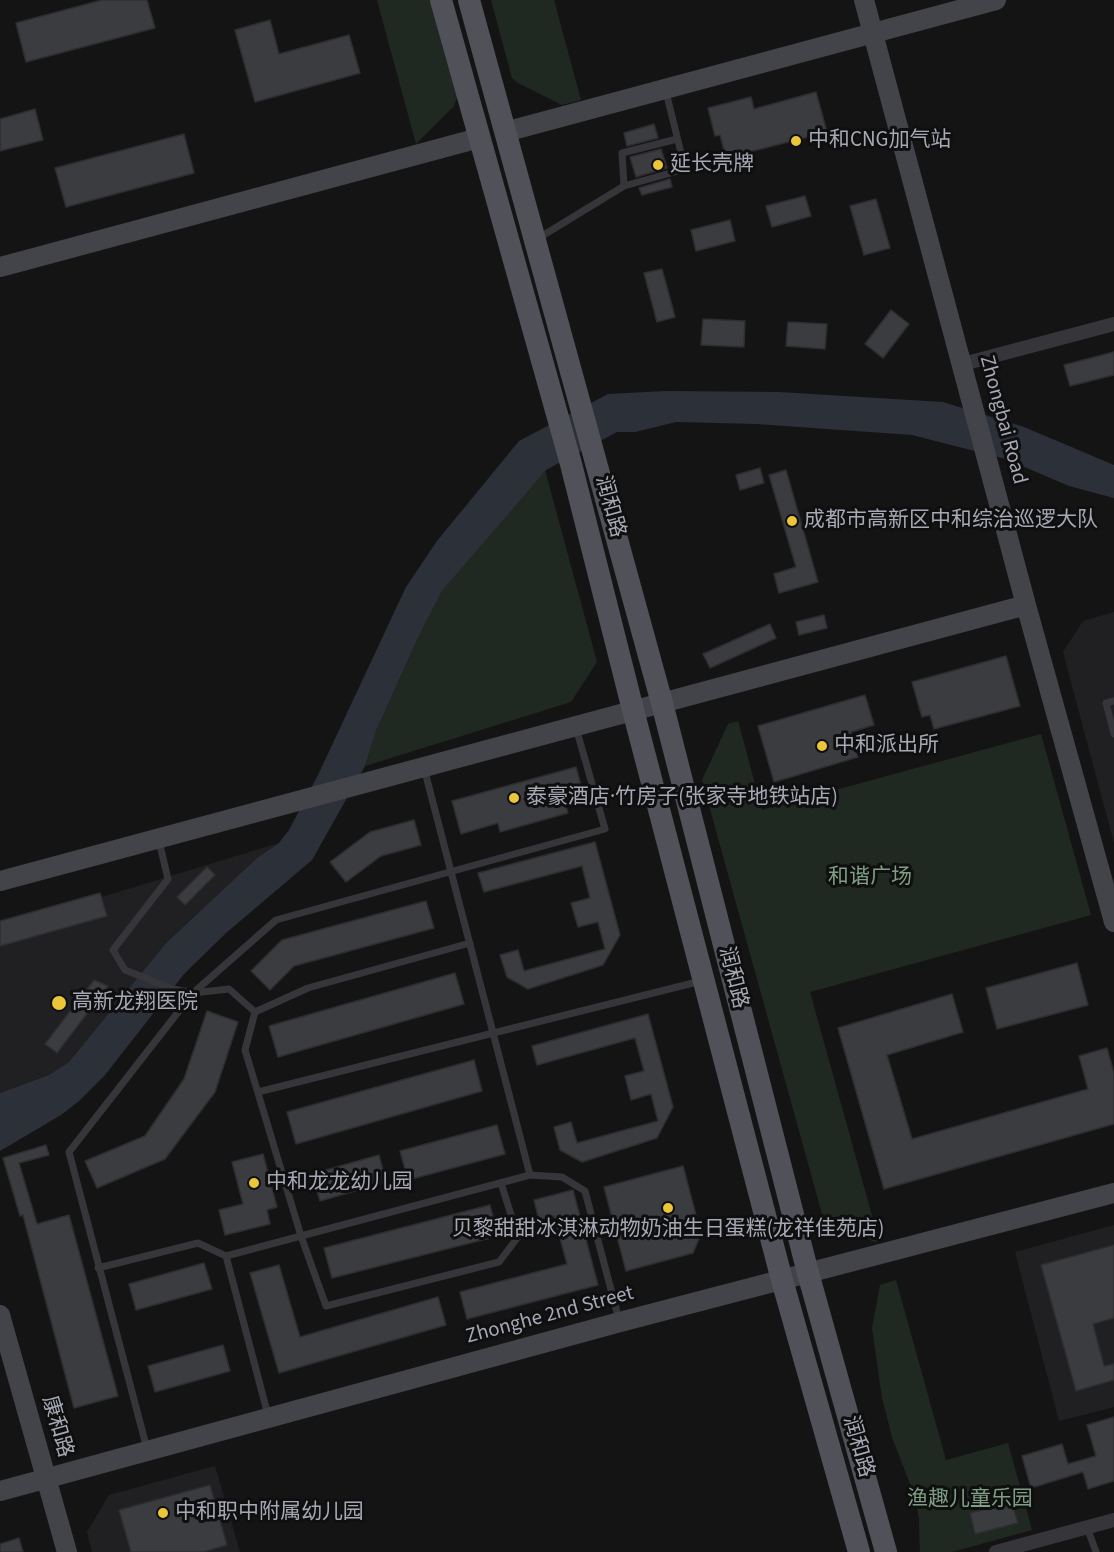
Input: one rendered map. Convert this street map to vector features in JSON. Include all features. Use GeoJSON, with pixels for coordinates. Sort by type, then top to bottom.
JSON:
{"type":"FeatureCollection","features":[{"type":"Feature","properties":{"kind":"main road","name":"润和路"},"geometry":{"type":"LineString","coordinates":[[441,0],[571,464],[784,1285],[859,1552]]}},
{"type":"Feature","properties":{"kind":"main road","name":"润和路"},"geometry":{"type":"LineString","coordinates":[[469,0],[662,703],[810,1278],[886,1552]]}},
{"type":"Feature","properties":{"kind":"street","name":"Zhongbai Road"},"geometry":{"type":"LineString","coordinates":[[864,0],[1026,605],[1114,922]]}},
{"type":"Feature","properties":{"kind":"street"},"geometry":{"type":"LineString","coordinates":[[505,132],[996,0]]}},
{"type":"Feature","properties":{"kind":"street"},"geometry":{"type":"LineString","coordinates":[[0,267],[479,138]]}},
{"type":"Feature","properties":{"kind":"street"},"geometry":{"type":"LineString","coordinates":[[963,364],[1114,324]]}},
{"type":"Feature","properties":{"kind":"street"},"geometry":{"type":"LineString","coordinates":[[0,881],[1026,605]]}},
{"type":"Feature","properties":{"kind":"street","name":"Zhonghe 2nd Street"},"geometry":{"type":"LineString","coordinates":[[0,1491],[47,1483],[810,1278],[1114,1193]]}},
{"type":"Feature","properties":{"kind":"street","name":"Zhonghe 2nd Street"},"geometry":{"type":"LineString","coordinates":[[810,1278],[1114,1206]]}},
{"type":"Feature","properties":{"kind":"street","name":"Zhonghe 2nd Street"},"geometry":{"type":"LineString","coordinates":[[0,1500],[147,1451],[269,1417],[620,1322],[784,1285]]}},
{"type":"Feature","properties":{"kind":"street","name":"康和路"},"geometry":{"type":"LineString","coordinates":[[0,1315],[67,1552]]}},
{"type":"Feature","properties":{"kind":"street"},"geometry":{"type":"LineString","coordinates":[[996,1552],[1114,1520]]}},
{"type":"Feature","properties":{"kind":"lane"},"geometry":{"type":"LineString","coordinates":[[535,240],[624,186],[685,169],[665,89]]}},
{"type":"Feature","properties":{"kind":"lane"},"geometry":{"type":"LineString","coordinates":[[624,186],[622,153],[677,139]]}},
{"type":"Feature","properties":{"kind":"lane"},"geometry":{"type":"LineString","coordinates":[[1114,701],[1106,703],[1114,734]]}},
{"type":"Feature","properties":{"kind":"lane"},"geometry":{"type":"LineString","coordinates":[[147,1451],[69,1152],[193,993],[276,920],[605,829],[576,726]]}},
{"type":"Feature","properties":{"kind":"lane"},"geometry":{"type":"LineString","coordinates":[[424,767],[530,1175]]}},
{"type":"Feature","properties":{"kind":"lane"},"geometry":{"type":"LineString","coordinates":[[159,838],[168,879],[113,950],[125,970],[173,989],[193,993],[228,989],[255,1012]]}},
{"type":"Feature","properties":{"kind":"lane"},"geometry":{"type":"LineString","coordinates":[[255,1012],[308,988],[470,943]]}},
{"type":"Feature","properties":{"kind":"lane"},"geometry":{"type":"LineString","coordinates":[[258,1092],[704,980]]}},
{"type":"Feature","properties":{"kind":"lane"},"geometry":{"type":"LineString","coordinates":[[255,1012],[245,1050],[326,1306],[499,1262],[518,1237],[501,1183]]}},
{"type":"Feature","properties":{"kind":"lane"},"geometry":{"type":"LineString","coordinates":[[98,1268],[198,1243],[226,1256],[530,1175],[562,1177],[585,1191],[620,1322]]}},
{"type":"Feature","properties":{"kind":"lane"},"geometry":{"type":"LineString","coordinates":[[226,1256],[269,1417]]}},
{"type":"Feature","properties":{"kind":"lane"},"geometry":{"type":"LineString","coordinates":[[1087,1527],[1098,1551]]}},
{"type":"Feature","properties":{"kind":"shaded area"},"geometry":{"type":"Polygon","coordinates":[[[666,391],[779,392],[943,402],[1024,427],[1114,465],[1114,498],[1069,486],[1006,459],[912,435],[757,424],[676,422],[635,432],[617,432],[546,470],[442,591],[376,731],[365,766],[312,860],[226,933],[184,974],[105,1075],[79,1101],[61,1115],[0,1151],[0,1093],[49,1075],[69,1062],[166,943],[257,858],[279,843],[289,830],[318,775],[406,587],[437,541],[519,441],[608,394],[666,391]]]}},
{"type":"Feature","properties":{"kind":"shaded area"},"geometry":{"type":"Polygon","coordinates":[[[1114,612],[1114,843],[1063,652],[1083,621],[1114,612]]]}},
{"type":"Feature","properties":{"kind":"shaded area","name":"高新龙翔医院"},"geometry":{"type":"Polygon","coordinates":[[[279,843],[257,858],[166,943],[69,1062],[49,1075],[0,1093],[0,928],[279,843]]]}},
{"type":"Feature","properties":{"kind":"shaded area"},"geometry":{"type":"Polygon","coordinates":[[[1114,1225],[1114,1407],[1059,1421],[1015,1252],[1114,1225]]]}},
{"type":"Feature","properties":{"kind":"shaded area","name":"中和职中附属幼儿园"},"geometry":{"type":"Polygon","coordinates":[[[215,1466],[240,1552],[92,1552],[87,1532],[109,1495],[215,1466]]]}},
{"type":"Feature","properties":{"kind":"green space"},"geometry":{"type":"Polygon","coordinates":[[[377,0],[435,0],[458,94],[454,106],[416,144],[377,0]]]}},
{"type":"Feature","properties":{"kind":"green space"},"geometry":{"type":"Polygon","coordinates":[[[491,0],[554,0],[581,100],[562,105],[512,78],[491,0]]]}},
{"type":"Feature","properties":{"kind":"green space"},"geometry":{"type":"Polygon","coordinates":[[[545,470],[597,662],[571,702],[365,766],[376,731],[442,591],[545,470]]]}},
{"type":"Feature","properties":{"kind":"green space","name":"和谐广场"},"geometry":{"type":"Polygon","coordinates":[[[738,721],[762,810],[1041,734],[1091,915],[810,992],[879,1241],[874,1242],[822,1214],[702,780],[728,724],[738,721]]]}},
{"type":"Feature","properties":{"kind":"green space","name":"渔趣儿童乐园"},"geometry":{"type":"Polygon","coordinates":[[[896,1280],[946,1460],[1008,1443],[1032,1530],[952,1552],[920,1552],[919,1519],[915,1497],[892,1437],[882,1398],[872,1328],[880,1285],[896,1280]]]}},
{"type":"Feature","properties":{"kind":"building"},"geometry":{"type":"Polygon","coordinates":[[[102,0],[147,0],[155,28],[26,62],[16,23],[102,0]]]}},
{"type":"Feature","properties":{"kind":"building"},"geometry":{"type":"Polygon","coordinates":[[[270,20],[279,54],[349,35],[360,73],[255,102],[235,30],[270,20]]]}},
{"type":"Feature","properties":{"kind":"building"},"geometry":{"type":"Polygon","coordinates":[[[816,92],[827,132],[726,158],[720,135],[715,136],[708,108],[751,97],[754,109],[816,92]]]}},
{"type":"Feature","properties":{"kind":"building"},"geometry":{"type":"Polygon","coordinates":[[[35,109],[43,140],[0,151],[0,119],[35,109]]]}},
{"type":"Feature","properties":{"kind":"building"},"geometry":{"type":"Polygon","coordinates":[[[654,124],[658,138],[627,146],[624,133],[654,124]]]}},
{"type":"Feature","properties":{"kind":"building"},"geometry":{"type":"Polygon","coordinates":[[[184,134],[194,173],[66,207],[55,168],[184,134]]]}},
{"type":"Feature","properties":{"kind":"building"},"geometry":{"type":"Polygon","coordinates":[[[661,149],[667,168],[636,177],[630,157],[661,149]]]}},
{"type":"Feature","properties":{"kind":"building"},"geometry":{"type":"Polygon","coordinates":[[[670,179],[672,187],[642,195],[639,188],[670,179]]]}},
{"type":"Feature","properties":{"kind":"building"},"geometry":{"type":"Polygon","coordinates":[[[805,196],[811,216],[772,227],[766,206],[805,196]]]}},
{"type":"Feature","properties":{"kind":"building"},"geometry":{"type":"Polygon","coordinates":[[[876,199],[890,248],[864,255],[850,206],[876,199]]]}},
{"type":"Feature","properties":{"kind":"building"},"geometry":{"type":"Polygon","coordinates":[[[730,220],[735,241],[696,251],[691,230],[730,220]]]}},
{"type":"Feature","properties":{"kind":"building"},"geometry":{"type":"Polygon","coordinates":[[[662,269],[675,317],[657,322],[644,273],[662,269]]]}},
{"type":"Feature","properties":{"kind":"building"},"geometry":{"type":"Polygon","coordinates":[[[891,310],[909,324],[883,358],[865,344],[891,310]]]}},
{"type":"Feature","properties":{"kind":"building"},"geometry":{"type":"Polygon","coordinates":[[[703,319],[745,321],[744,347],[701,345],[703,319]]]}},
{"type":"Feature","properties":{"kind":"building"},"geometry":{"type":"Polygon","coordinates":[[[788,322],[827,324],[825,349],[786,346],[788,322]]]}},
{"type":"Feature","properties":{"kind":"building"},"geometry":{"type":"Polygon","coordinates":[[[1114,352],[1114,375],[1070,386],[1064,365],[1114,352]]]}},
{"type":"Feature","properties":{"kind":"building"},"geometry":{"type":"Polygon","coordinates":[[[760,468],[764,483],[740,490],[736,475],[760,468]]]}},
{"type":"Feature","properties":{"kind":"building","name":"成都市高新区中和综治巡逻大队"},"geometry":{"type":"Polygon","coordinates":[[[786,470],[818,582],[779,593],[774,574],[796,567],[769,475],[786,470]]]}},
{"type":"Feature","properties":{"kind":"building"},"geometry":{"type":"Polygon","coordinates":[[[824,615],[827,628],[799,635],[796,622],[824,615]]]}},
{"type":"Feature","properties":{"kind":"building"},"geometry":{"type":"Polygon","coordinates":[[[770,624],[776,638],[710,668],[703,654],[770,624]]]}},
{"type":"Feature","properties":{"kind":"building"},"geometry":{"type":"Polygon","coordinates":[[[1006,656],[1020,706],[934,729],[930,715],[922,717],[912,682],[1006,656]]]}},
{"type":"Feature","properties":{"kind":"building"},"geometry":{"type":"Polygon","coordinates":[[[865,695],[874,725],[851,732],[858,757],[774,782],[758,726],[865,695]]]}},
{"type":"Feature","properties":{"kind":"building","name":"泰豪酒店·竹房子(张家寺地铁站店)"},"geometry":{"type":"Polygon","coordinates":[[[576,767],[582,789],[562,794],[568,813],[500,832],[498,823],[461,834],[452,801],[576,767]]]}},
{"type":"Feature","properties":{"kind":"building"},"geometry":{"type":"Polygon","coordinates":[[[414,820],[421,845],[381,856],[346,882],[330,862],[370,832],[414,820]]]}},
{"type":"Feature","properties":{"kind":"building"},"geometry":{"type":"Polygon","coordinates":[[[595,842],[620,935],[603,965],[528,989],[507,977],[500,955],[518,950],[524,971],[605,949],[598,922],[578,927],[571,903],[590,898],[582,866],[484,892],[478,873],[595,842]]]}},
{"type":"Feature","properties":{"kind":"building"},"geometry":{"type":"Polygon","coordinates":[[[207,867],[215,875],[185,905],[177,897],[207,867]]]}},
{"type":"Feature","properties":{"kind":"building"},"geometry":{"type":"Polygon","coordinates":[[[100,893],[107,916],[0,946],[0,921],[100,893]]]}},
{"type":"Feature","properties":{"kind":"building"},"geometry":{"type":"Polygon","coordinates":[[[426,901],[434,928],[294,966],[270,990],[251,971],[282,940],[426,901]]]}},
{"type":"Feature","properties":{"kind":"building"},"geometry":{"type":"Polygon","coordinates":[[[1077,963],[1088,1005],[997,1029],[986,988],[1077,963]]]}},
{"type":"Feature","properties":{"kind":"building"},"geometry":{"type":"Polygon","coordinates":[[[455,973],[464,1004],[278,1057],[269,1026],[455,973]]]}},
{"type":"Feature","properties":{"kind":"building"},"geometry":{"type":"Polygon","coordinates":[[[94,980],[108,986],[57,1053],[45,1044],[94,980]]]}},
{"type":"Feature","properties":{"kind":"building"},"geometry":{"type":"Polygon","coordinates":[[[952,994],[963,1032],[887,1055],[912,1139],[1088,1089],[1079,1056],[1107,1048],[1114,1073],[1114,1124],[884,1189],[838,1028],[952,994]]]}},
{"type":"Feature","properties":{"kind":"building"},"geometry":{"type":"Polygon","coordinates":[[[207,1011],[238,1022],[215,1092],[165,1159],[97,1188],[85,1161],[145,1136],[184,1079],[207,1011]]]}},
{"type":"Feature","properties":{"kind":"building"},"geometry":{"type":"Polygon","coordinates":[[[648,1014],[673,1107],[657,1138],[582,1162],[560,1150],[554,1127],[571,1122],[577,1143],[658,1121],[651,1094],[631,1100],[625,1076],[644,1071],[635,1038],[537,1065],[532,1046],[648,1014]]]}},
{"type":"Feature","properties":{"kind":"building"},"geometry":{"type":"Polygon","coordinates":[[[474,1060],[482,1091],[296,1144],[287,1112],[474,1060]]]}},
{"type":"Feature","properties":{"kind":"building"},"geometry":{"type":"Polygon","coordinates":[[[497,1125],[505,1154],[408,1180],[400,1151],[497,1125]]]}},
{"type":"Feature","properties":{"kind":"building"},"geometry":{"type":"Polygon","coordinates":[[[46,1145],[49,1155],[19,1163],[37,1224],[69,1215],[118,1396],[74,1408],[23,1215],[20,1216],[3,1158],[46,1145]]]}},
{"type":"Feature","properties":{"kind":"building","name":"中和龙龙幼儿园"},"geometry":{"type":"Polygon","coordinates":[[[263,1154],[277,1207],[267,1210],[270,1224],[225,1235],[219,1210],[243,1204],[232,1162],[263,1154]]]}},
{"type":"Feature","properties":{"kind":"building"},"geometry":{"type":"Polygon","coordinates":[[[379,1155],[386,1182],[320,1201],[312,1174],[379,1155]]]}},
{"type":"Feature","properties":{"kind":"building"},"geometry":{"type":"Polygon","coordinates":[[[683,1166],[701,1234],[693,1253],[626,1271],[604,1187],[683,1166]]]}},
{"type":"Feature","properties":{"kind":"building"},"geometry":{"type":"Polygon","coordinates":[[[573,1190],[598,1285],[467,1319],[460,1292],[567,1264],[554,1216],[539,1220],[534,1200],[573,1190]]]}},
{"type":"Feature","properties":{"kind":"building"},"geometry":{"type":"Polygon","coordinates":[[[490,1205],[498,1236],[332,1278],[324,1248],[490,1205]]]}},
{"type":"Feature","properties":{"kind":"building"},"geometry":{"type":"Polygon","coordinates":[[[1114,1245],[1114,1318],[1093,1324],[1104,1366],[1114,1364],[1114,1380],[1076,1391],[1041,1265],[1114,1245]]]}},
{"type":"Feature","properties":{"kind":"building"},"geometry":{"type":"Polygon","coordinates":[[[204,1263],[212,1289],[136,1310],[129,1284],[204,1263]]]}},
{"type":"Feature","properties":{"kind":"building"},"geometry":{"type":"Polygon","coordinates":[[[279,1265],[300,1337],[438,1297],[446,1325],[279,1373],[250,1273],[279,1265]]]}},
{"type":"Feature","properties":{"kind":"building"},"geometry":{"type":"Polygon","coordinates":[[[223,1345],[230,1371],[155,1392],[148,1366],[223,1345]]]}},
{"type":"Feature","properties":{"kind":"building"},"geometry":{"type":"Polygon","coordinates":[[[1114,1417],[1114,1481],[1088,1489],[1083,1472],[1031,1488],[1022,1456],[1062,1444],[1068,1464],[1096,1456],[1087,1425],[1114,1417]]]}},
{"type":"Feature","properties":{"kind":"building"},"geometry":{"type":"Polygon","coordinates":[[[210,1485],[227,1545],[203,1552],[131,1552],[119,1510],[210,1485]]]}},
{"type":"Feature","properties":{"kind":"building"},"geometry":{"type":"Polygon","coordinates":[[[1012,1503],[1018,1523],[975,1534],[970,1513],[1012,1503]]]}},
{"type":"Feature","properties":{"kind":"building"},"geometry":{"type":"Polygon","coordinates":[[[19,1538],[23,1552],[0,1552],[0,1544],[19,1538]]]}},
{"type":"Feature","properties":{"kind":"place","name":"中和CNG加气站"},"geometry":{"type":"Point","coordinates":[796,141]}},
{"type":"Feature","properties":{"kind":"place","name":"延长壳牌"},"geometry":{"type":"Point","coordinates":[658,165]}},
{"type":"Feature","properties":{"kind":"place","name":"成都市高新区中和综治巡逻大队"},"geometry":{"type":"Point","coordinates":[792,521]}},
{"type":"Feature","properties":{"kind":"place","name":"中和派出所"},"geometry":{"type":"Point","coordinates":[822,746]}},
{"type":"Feature","properties":{"kind":"place","name":"泰豪酒店·竹房子(张家寺地铁站店)"},"geometry":{"type":"Point","coordinates":[514,798]}},
{"type":"Feature","properties":{"kind":"place","name":"高新龙翔医院"},"geometry":{"type":"Point","coordinates":[59,1003]}},
{"type":"Feature","properties":{"kind":"place","name":"中和龙龙幼儿园"},"geometry":{"type":"Point","coordinates":[254,1183]}},
{"type":"Feature","properties":{"kind":"place","name":"贝黎甜甜冰淇淋动物奶油生日蛋糕(龙祥佳苑店)"},"geometry":{"type":"Point","coordinates":[668,1208]}},
{"type":"Feature","properties":{"kind":"place","name":"中和职中附属幼儿园"},"geometry":{"type":"Point","coordinates":[163,1513]}}]}
